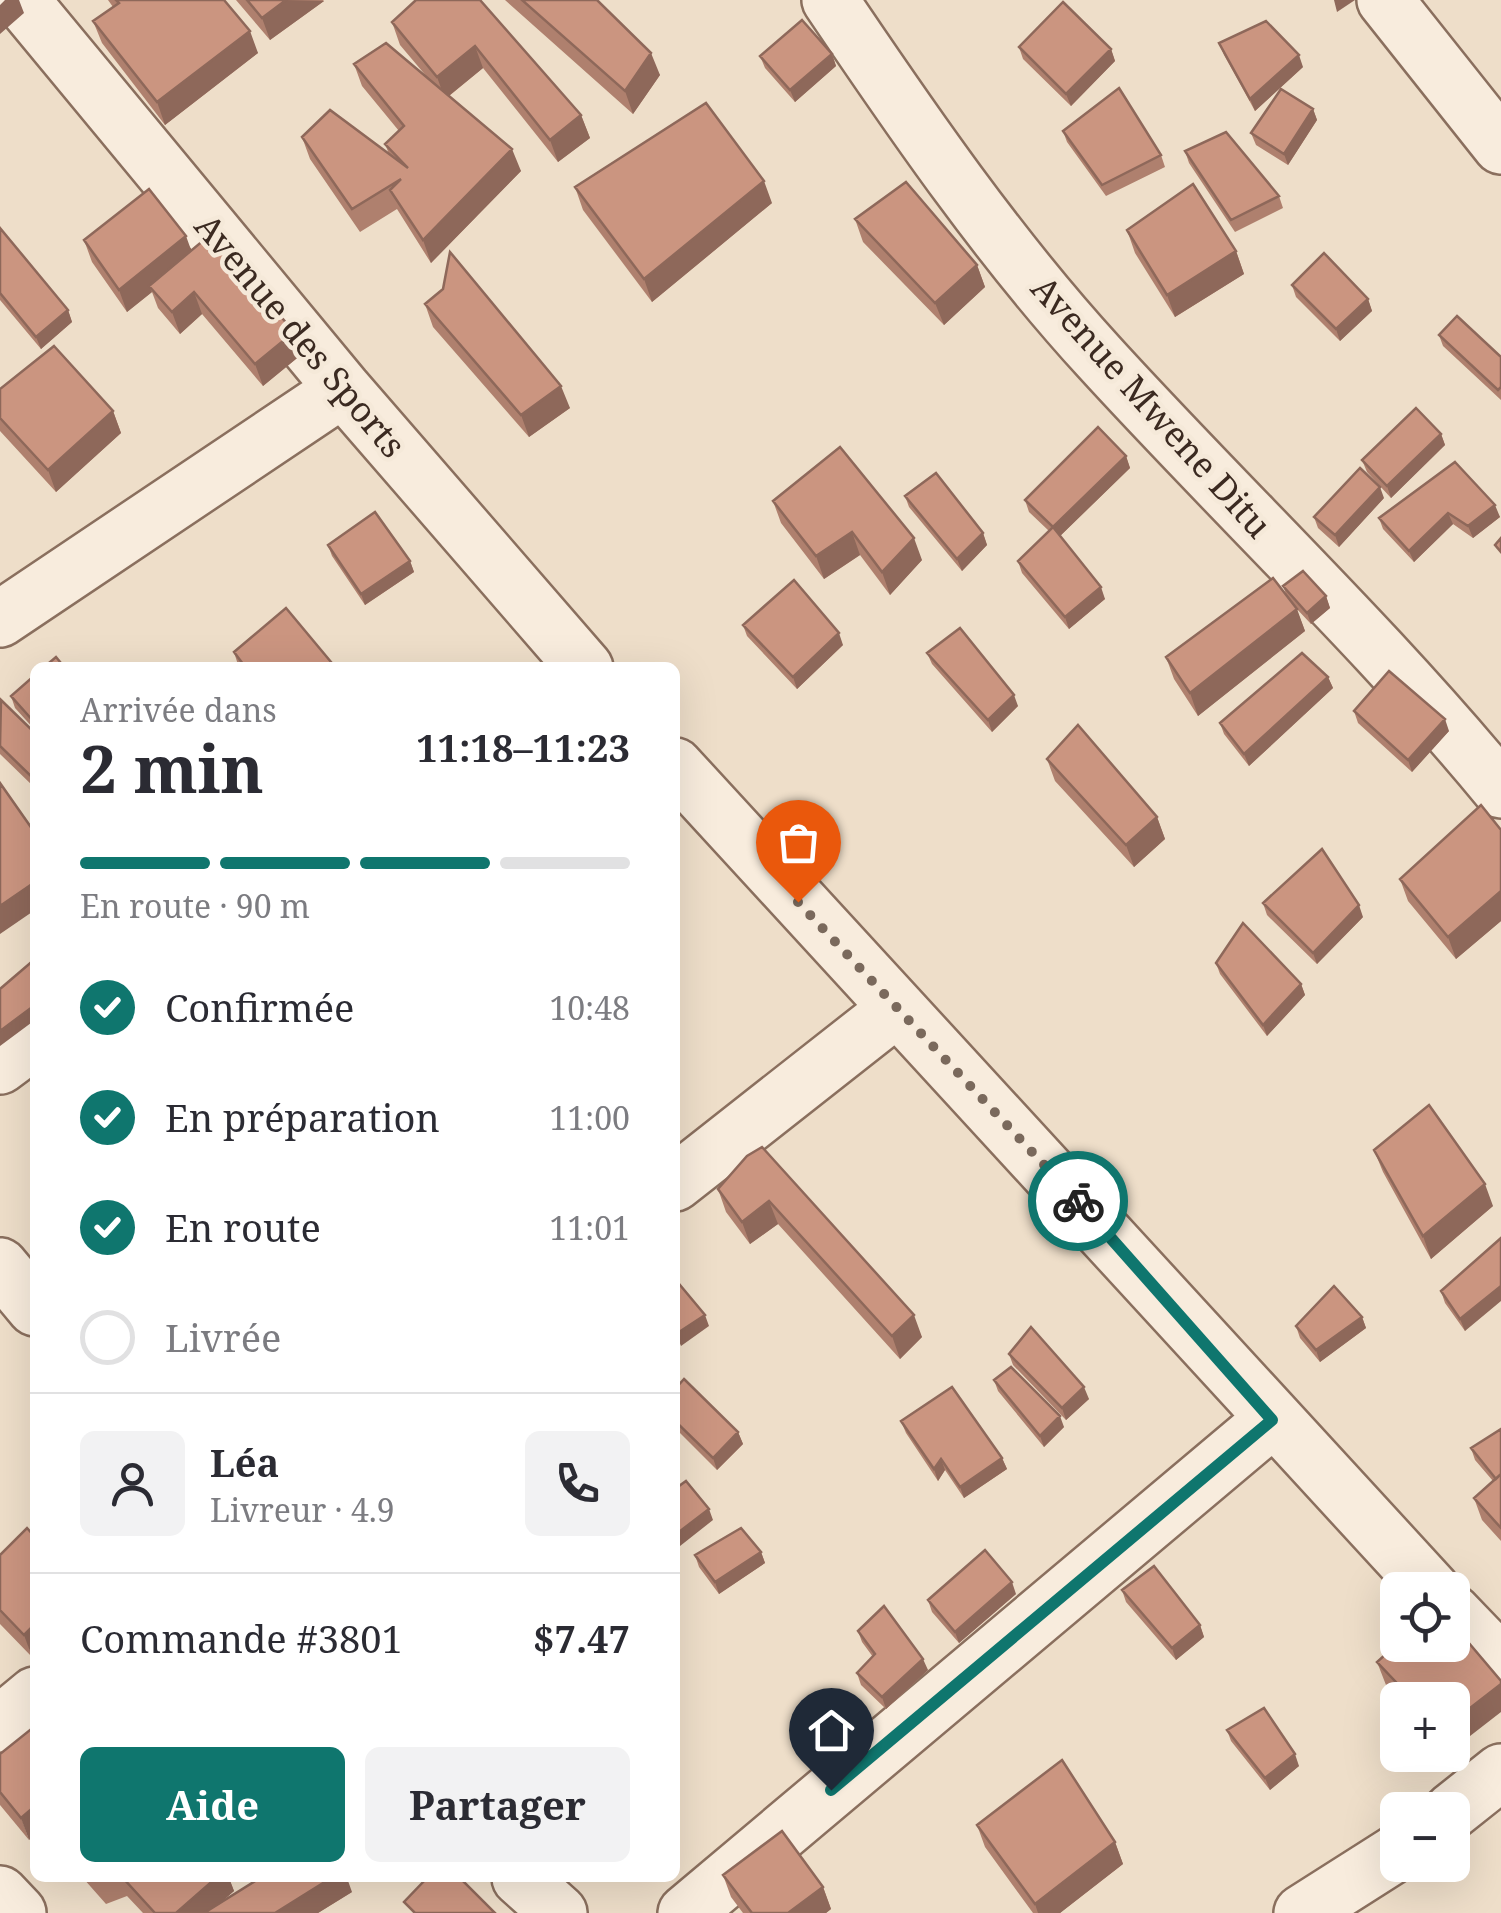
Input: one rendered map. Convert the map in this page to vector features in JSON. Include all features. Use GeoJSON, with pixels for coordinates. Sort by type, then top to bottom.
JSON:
{"type":"FeatureCollection","features":[{"type":"Feature","properties":{"kind":"street","name":"Avenue des Sports"},"geometry":{"type":"LineString","coordinates":[[21,0],[562,660]]}},
{"type":"Feature","properties":{"kind":"street","name":"Avenue Mwene Ditu"},"geometry":{"type":"LineString","coordinates":[[830,0],[946,166],[1098,356],[1454,732],[1501,790]]}},
{"type":"Feature","properties":{"kind":"street"},"geometry":{"type":"LineString","coordinates":[[1385,0],[1501,146]]}},
{"type":"Feature","properties":{"kind":"street"},"geometry":{"type":"LineString","coordinates":[[0,618],[343,389]]}},
{"type":"Feature","properties":{"kind":"street"},"geometry":{"type":"LineString","coordinates":[[680,772],[895,1010],[1061,1182],[1272,1420],[1415,1572]]}},
{"type":"Feature","properties":{"kind":"street"},"geometry":{"type":"LineString","coordinates":[[680,1180],[895,1010]]}},
{"type":"Feature","properties":{"kind":"street"},"geometry":{"type":"LineString","coordinates":[[0,1066],[30,1044]]}},
{"type":"Feature","properties":{"kind":"street"},"geometry":{"type":"LineString","coordinates":[[0,1266],[30,1302]]}},
{"type":"Feature","properties":{"kind":"street"},"geometry":{"type":"LineString","coordinates":[[686,1913],[1272,1420]]}},
{"type":"Feature","properties":{"kind":"street"},"geometry":{"type":"LineString","coordinates":[[1470,1631],[1501,1664]]}},
{"type":"Feature","properties":{"kind":"street"},"geometry":{"type":"LineString","coordinates":[[0,1724],[30,1699]]}},
{"type":"Feature","properties":{"kind":"street"},"geometry":{"type":"LineString","coordinates":[[1470,1797],[1501,1772]]}},
{"type":"Feature","properties":{"kind":"street"},"geometry":{"type":"LineString","coordinates":[[1302,1913],[1380,1863]]}},
{"type":"Feature","properties":{"kind":"street"},"geometry":{"type":"LineString","coordinates":[[524,1882],[559,1913]]}},
{"type":"Feature","properties":{"kind":"street"},"geometry":{"type":"LineString","coordinates":[[0,1894],[18,1913]]}},
{"type":"Feature","properties":{"kind":"building"},"geometry":{"type":"Polygon","coordinates":[[[116,0],[224,0],[250,31],[157,102],[93,21],[119,3],[116,0]]]}},
{"type":"Feature","properties":{"kind":"building"},"geometry":{"type":"Polygon","coordinates":[[[247,0],[286,0],[262,18],[247,0]]]}},
{"type":"Feature","properties":{"kind":"building"},"geometry":{"type":"Polygon","coordinates":[[[416,0],[480,0],[581,115],[550,140],[475,46],[437,77],[392,22],[416,0]]]}},
{"type":"Feature","properties":{"kind":"building"},"geometry":{"type":"Polygon","coordinates":[[[522,0],[597,0],[651,53],[625,91],[522,0]]]}},
{"type":"Feature","properties":{"kind":"building"},"geometry":{"type":"Polygon","coordinates":[[[1063,2],[1111,49],[1066,94],[1019,47],[1063,2]]]}},
{"type":"Feature","properties":{"kind":"building"},"geometry":{"type":"Polygon","coordinates":[[[802,20],[832,54],[790,90],[760,56],[802,20]]]}},
{"type":"Feature","properties":{"kind":"building"},"geometry":{"type":"Polygon","coordinates":[[[1266,21],[1299,55],[1250,99],[1219,43],[1266,21]]]}},
{"type":"Feature","properties":{"kind":"building"},"geometry":{"type":"Polygon","coordinates":[[[386,43],[512,149],[423,240],[390,190],[401,179],[352,209],[302,137],[330,110],[408,168],[385,144],[404,126],[354,64],[386,43]]]}},
{"type":"Feature","properties":{"kind":"building"},"geometry":{"type":"Polygon","coordinates":[[[1119,88],[1161,155],[1102,185],[1063,131],[1119,88]]]}},
{"type":"Feature","properties":{"kind":"building"},"geometry":{"type":"Polygon","coordinates":[[[1281,89],[1313,109],[1284,154],[1251,133],[1281,89]]]}},
{"type":"Feature","properties":{"kind":"building"},"geometry":{"type":"Polygon","coordinates":[[[706,103],[764,181],[644,279],[575,187],[706,103]]]}},
{"type":"Feature","properties":{"kind":"building"},"geometry":{"type":"Polygon","coordinates":[[[1226,132],[1279,196],[1231,220],[1185,151],[1226,132]]]}},
{"type":"Feature","properties":{"kind":"building"},"geometry":{"type":"Polygon","coordinates":[[[906,182],[977,265],[935,303],[855,219],[906,182]]]}},
{"type":"Feature","properties":{"kind":"building"},"geometry":{"type":"Polygon","coordinates":[[[1193,184],[1236,251],[1167,295],[1127,230],[1193,184]]]}},
{"type":"Feature","properties":{"kind":"building"},"geometry":{"type":"Polygon","coordinates":[[[149,189],[186,236],[119,290],[84,240],[149,189]]]}},
{"type":"Feature","properties":{"kind":"building"},"geometry":{"type":"Polygon","coordinates":[[[0,228],[68,310],[36,337],[0,293],[0,228]]]}},
{"type":"Feature","properties":{"kind":"building"},"geometry":{"type":"Polygon","coordinates":[[[211,234],[294,332],[255,364],[194,292],[172,312],[149,286],[211,234]]]}},
{"type":"Feature","properties":{"kind":"building"},"geometry":{"type":"Polygon","coordinates":[[[450,252],[561,386],[521,415],[425,304],[443,289],[450,252]]]}},
{"type":"Feature","properties":{"kind":"building"},"geometry":{"type":"Polygon","coordinates":[[[1324,253],[1368,299],[1336,329],[1292,285],[1324,253]]]}},
{"type":"Feature","properties":{"kind":"building"},"geometry":{"type":"Polygon","coordinates":[[[1457,316],[1501,357],[1498,390],[1439,335],[1457,316]]]}},
{"type":"Feature","properties":{"kind":"building"},"geometry":{"type":"Polygon","coordinates":[[[54,346],[113,411],[48,470],[0,418],[0,389],[54,346]]]}},
{"type":"Feature","properties":{"kind":"building"},"geometry":{"type":"Polygon","coordinates":[[[1416,408],[1441,434],[1387,486],[1362,460],[1416,408]]]}},
{"type":"Feature","properties":{"kind":"building"},"geometry":{"type":"Polygon","coordinates":[[[1098,427],[1126,456],[1053,527],[1025,500],[1098,427]]]}},
{"type":"Feature","properties":{"kind":"building"},"geometry":{"type":"Polygon","coordinates":[[[840,447],[914,538],[882,572],[852,532],[816,556],[773,501],[840,447]]]}},
{"type":"Feature","properties":{"kind":"building"},"geometry":{"type":"Polygon","coordinates":[[[1455,462],[1495,505],[1468,526],[1448,513],[1409,551],[1379,518],[1455,462]]]}},
{"type":"Feature","properties":{"kind":"building"},"geometry":{"type":"Polygon","coordinates":[[[1360,468],[1380,487],[1335,535],[1314,517],[1360,468]]]}},
{"type":"Feature","properties":{"kind":"building"},"geometry":{"type":"Polygon","coordinates":[[[936,473],[983,533],[957,559],[905,496],[936,473]]]}},
{"type":"Feature","properties":{"kind":"building"},"geometry":{"type":"Polygon","coordinates":[[[375,512],[410,561],[361,594],[328,545],[375,512]]]}},
{"type":"Feature","properties":{"kind":"building"},"geometry":{"type":"Polygon","coordinates":[[[1053,527],[1101,587],[1065,617],[1018,561],[1053,527]]]}},
{"type":"Feature","properties":{"kind":"building"},"geometry":{"type":"Polygon","coordinates":[[[1303,571],[1326,596],[1307,613],[1283,586],[1303,571]]]}},
{"type":"Feature","properties":{"kind":"building"},"geometry":{"type":"Polygon","coordinates":[[[1273,578],[1297,609],[1190,693],[1166,657],[1273,578]]]}},
{"type":"Feature","properties":{"kind":"building"},"geometry":{"type":"Polygon","coordinates":[[[794,580],[839,633],[793,677],[743,625],[794,580]]]}},
{"type":"Feature","properties":{"kind":"building"},"geometry":{"type":"Polygon","coordinates":[[[286,608],[331,662],[242,662],[234,652],[286,608]]]}},
{"type":"Feature","properties":{"kind":"building"},"geometry":{"type":"Polygon","coordinates":[[[960,628],[1014,695],[988,720],[927,653],[960,628]]]}},
{"type":"Feature","properties":{"kind":"building"},"geometry":{"type":"Polygon","coordinates":[[[1302,653],[1328,677],[1244,754],[1220,723],[1302,653]]]}},
{"type":"Feature","properties":{"kind":"building"},"geometry":{"type":"Polygon","coordinates":[[[1389,671],[1445,719],[1408,760],[1354,711],[1389,671]]]}},
{"type":"Feature","properties":{"kind":"building"},"geometry":{"type":"Polygon","coordinates":[[[30,679],[30,717],[11,696],[30,679]]]}},
{"type":"Feature","properties":{"kind":"building"},"geometry":{"type":"Polygon","coordinates":[[[1,700],[30,728],[30,775],[0,746],[1,700]]]}},
{"type":"Feature","properties":{"kind":"building"},"geometry":{"type":"Polygon","coordinates":[[[1078,725],[1157,817],[1126,845],[1047,759],[1078,725]]]}},
{"type":"Feature","properties":{"kind":"building"},"geometry":{"type":"Polygon","coordinates":[[[0,783],[30,826],[30,885],[0,906],[0,783]]]}},
{"type":"Feature","properties":{"kind":"building"},"geometry":{"type":"Polygon","coordinates":[[[1481,805],[1501,830],[1501,891],[1448,937],[1400,879],[1481,805]]]}},
{"type":"Feature","properties":{"kind":"building"},"geometry":{"type":"Polygon","coordinates":[[[1322,849],[1359,905],[1313,953],[1263,903],[1322,849]]]}},
{"type":"Feature","properties":{"kind":"building"},"geometry":{"type":"Polygon","coordinates":[[[1243,923],[1301,984],[1263,1025],[1216,963],[1243,923]]]}},
{"type":"Feature","properties":{"kind":"building"},"geometry":{"type":"Polygon","coordinates":[[[30,963],[30,1009],[0,1031],[0,989],[30,963]]]}},
{"type":"Feature","properties":{"kind":"building"},"geometry":{"type":"Polygon","coordinates":[[[1429,1105],[1485,1184],[1423,1236],[1374,1150],[1429,1105]]]}},
{"type":"Feature","properties":{"kind":"building"},"geometry":{"type":"Polygon","coordinates":[[[762,1147],[914,1315],[892,1336],[769,1201],[742,1222],[718,1189],[747,1156],[762,1147]]]}},
{"type":"Feature","properties":{"kind":"building"},"geometry":{"type":"Polygon","coordinates":[[[1501,1238],[1501,1286],[1460,1319],[1441,1291],[1501,1238]]]}},
{"type":"Feature","properties":{"kind":"building"},"geometry":{"type":"Polygon","coordinates":[[[680,1285],[705,1315],[680,1331],[680,1285]]]}},
{"type":"Feature","properties":{"kind":"building"},"geometry":{"type":"Polygon","coordinates":[[[1334,1286],[1362,1317],[1316,1350],[1296,1326],[1334,1286]]]}},
{"type":"Feature","properties":{"kind":"building"},"geometry":{"type":"Polygon","coordinates":[[[1031,1327],[1084,1387],[1062,1408],[1009,1354],[1031,1327]]]}},
{"type":"Feature","properties":{"kind":"building"},"geometry":{"type":"Polygon","coordinates":[[[1011,1367],[1060,1416],[1040,1436],[994,1380],[1011,1367]]]}},
{"type":"Feature","properties":{"kind":"building"},"geometry":{"type":"Polygon","coordinates":[[[684,1379],[738,1432],[713,1458],[680,1426],[680,1383],[684,1379]]]}},
{"type":"Feature","properties":{"kind":"building"},"geometry":{"type":"Polygon","coordinates":[[[952,1387],[1002,1458],[960,1487],[941,1459],[934,1469],[901,1421],[952,1387]]]}},
{"type":"Feature","properties":{"kind":"building"},"geometry":{"type":"Polygon","coordinates":[[[1501,1429],[1501,1474],[1496,1479],[1471,1448],[1501,1429]]]}},
{"type":"Feature","properties":{"kind":"building"},"geometry":{"type":"Polygon","coordinates":[[[1501,1474],[1501,1528],[1474,1498],[1501,1474]]]}},
{"type":"Feature","properties":{"kind":"building"},"geometry":{"type":"Polygon","coordinates":[[[686,1481],[709,1509],[680,1531],[680,1485],[686,1481]]]}},
{"type":"Feature","properties":{"kind":"building"},"geometry":{"type":"Polygon","coordinates":[[[27,1528],[30,1531],[30,1629],[24,1635],[0,1610],[0,1555],[27,1528]]]}},
{"type":"Feature","properties":{"kind":"building"},"geometry":{"type":"Polygon","coordinates":[[[741,1528],[761,1552],[715,1582],[695,1555],[741,1528]]]}},
{"type":"Feature","properties":{"kind":"building"},"geometry":{"type":"Polygon","coordinates":[[[985,1550],[1012,1582],[955,1632],[928,1600],[985,1550]]]}},
{"type":"Feature","properties":{"kind":"building"},"geometry":{"type":"Polygon","coordinates":[[[1154,1566],[1200,1625],[1172,1648],[1122,1590],[1154,1566]]]}},
{"type":"Feature","properties":{"kind":"building"},"geometry":{"type":"Polygon","coordinates":[[[884,1606],[923,1659],[882,1697],[857,1673],[875,1654],[858,1631],[884,1606]]]}},
{"type":"Feature","properties":{"kind":"building"},"geometry":{"type":"Polygon","coordinates":[[[1470,1644],[1501,1684],[1470,1708],[1470,1682],[1396,1682],[1377,1662],[1470,1662],[1470,1644]]]}},
{"type":"Feature","properties":{"kind":"building"},"geometry":{"type":"Polygon","coordinates":[[[1264,1708],[1295,1754],[1265,1778],[1227,1730],[1264,1708]]]}},
{"type":"Feature","properties":{"kind":"building"},"geometry":{"type":"Polygon","coordinates":[[[30,1730],[30,1810],[21,1818],[0,1792],[0,1754],[30,1730]]]}},
{"type":"Feature","properties":{"kind":"building"},"geometry":{"type":"Polygon","coordinates":[[[1062,1760],[1115,1842],[1035,1904],[977,1825],[1062,1760]]]}},
{"type":"Feature","properties":{"kind":"building"},"geometry":{"type":"Polygon","coordinates":[[[782,1831],[823,1887],[788,1913],[752,1913],[723,1875],[782,1831]]]}},
{"type":"Feature","properties":{"kind":"building"},"geometry":{"type":"Polygon","coordinates":[[[127,1882],[211,1882],[176,1913],[155,1913],[127,1882]]]}},
{"type":"Feature","properties":{"kind":"building"},"geometry":{"type":"Polygon","coordinates":[[[254,1882],[325,1882],[275,1913],[204,1913],[254,1882]]]}},
{"type":"Feature","properties":{"kind":"building"},"geometry":{"type":"Polygon","coordinates":[[[423,1882],[464,1882],[495,1913],[415,1913],[404,1902],[423,1882]]]}},
{"type":"Feature","properties":{"kind":"way so far"},"geometry":{"type":"LineString","coordinates":[[798,902],[895,1010],[1078,1201]]}},
{"type":"Feature","properties":{"kind":"route"},"geometry":{"type":"LineString","coordinates":[[831,1790],[1272,1420],[1078,1201]]}}]}
